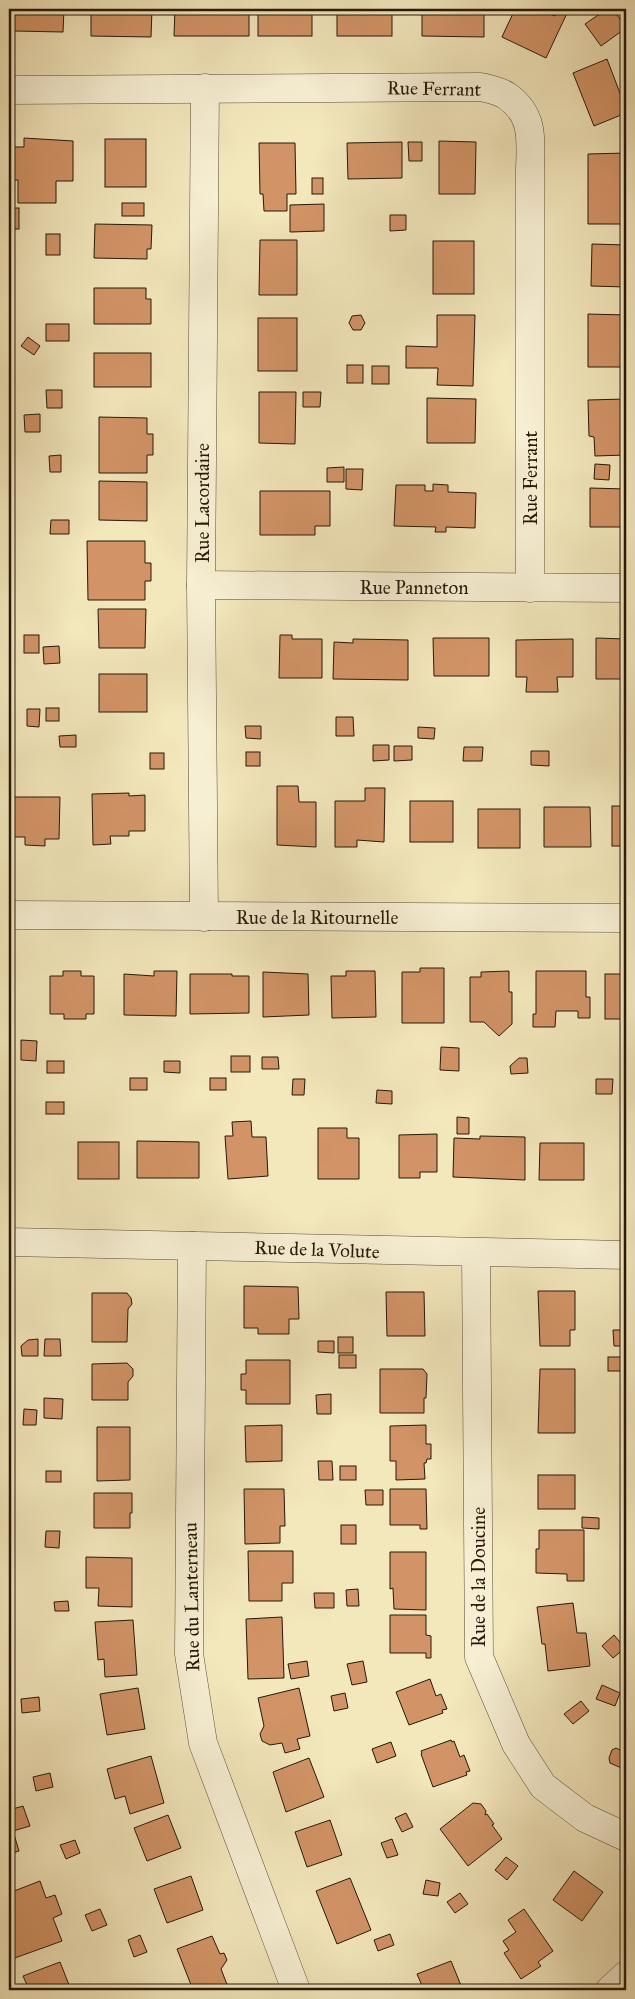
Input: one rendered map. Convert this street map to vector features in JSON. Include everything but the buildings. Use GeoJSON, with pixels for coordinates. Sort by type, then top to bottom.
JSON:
{"type":"FeatureCollection","features":[{"type":"Feature","properties":{"kind":"street","name":"Rue Ferrant"},"geometry":{"type":"LineString","coordinates":[[9,90],[481,86],[506,95],[524,112],[532,136],[530,169],[530,588]]}},
{"type":"Feature","properties":{"kind":"street","name":"Rue Lacordaire"},"geometry":{"type":"LineString","coordinates":[[204,917],[201,585],[205,88]]}},
{"type":"Feature","properties":{"kind":"street","name":"Rue Panneton"},"geometry":{"type":"LineString","coordinates":[[201,585],[626,588]]}},
{"type":"Feature","properties":{"kind":"street","name":"Rue de la Ritournelle"},"geometry":{"type":"LineString","coordinates":[[9,915],[626,918]]}},
{"type":"Feature","properties":{"kind":"street","name":"Rue de la Volute"},"geometry":{"type":"LineString","coordinates":[[9,1242],[476,1254],[626,1255]]}},
{"type":"Feature","properties":{"kind":"street","name":"Rue du Lanterneau"},"geometry":{"type":"LineString","coordinates":[[192,1246],[189,1654],[194,1692],[203,1743],[296,1990]]}},
{"type":"Feature","properties":{"kind":"street","name":"Rue de la Doucine"},"geometry":{"type":"LineString","coordinates":[[476,1254],[479,1657],[516,1744],[543,1786],[585,1818],[626,1837]]}},
{"type":"Feature","properties":{"kind":"street"},"geometry":{"type":"LineString","coordinates":[[610,1990],[626,1975]]}}]}
